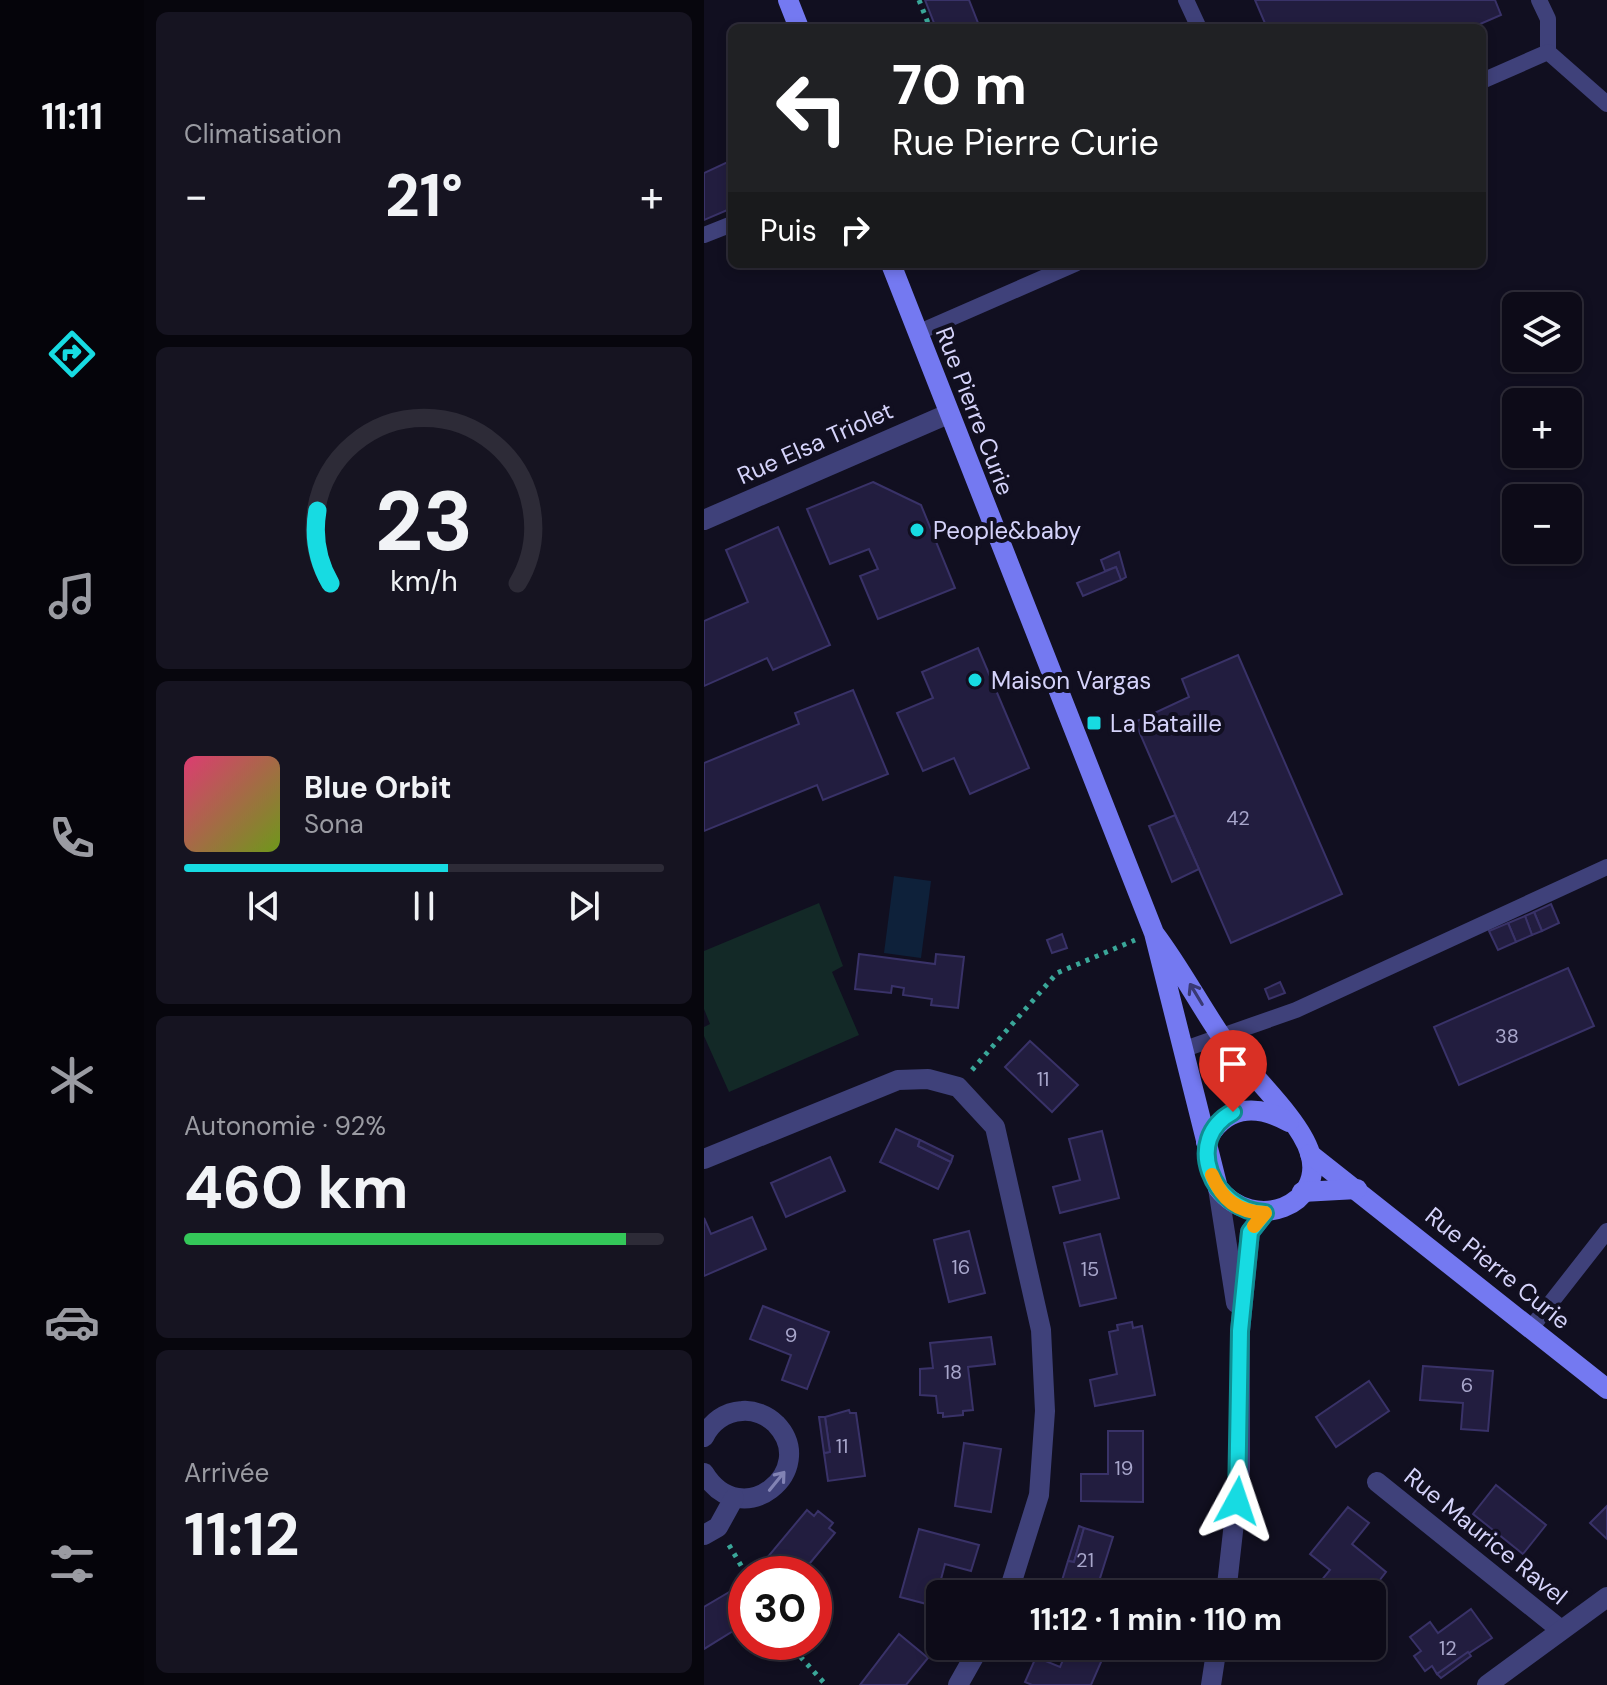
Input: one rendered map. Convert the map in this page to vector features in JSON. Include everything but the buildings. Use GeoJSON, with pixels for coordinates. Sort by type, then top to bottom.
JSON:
{"type":"FeatureCollection","features":[{"type":"Feature","properties":{"kind":"street"},"geometry":{"type":"LineString","coordinates":[[788,0],[797,24]]}},
{"type":"Feature","properties":{"kind":"street","name":"Rue Pierre Curie"},"geometry":{"type":"LineString","coordinates":[[893,268],[1154,933],[1218,1188]]}},
{"type":"Feature","properties":{"kind":"street","name":"Rue Elsa Triolet"},"geometry":{"type":"LineString","coordinates":[[704,520],[948,414]]}},
{"type":"Feature","properties":{"kind":"street","name":"Rue Pierre Curie"},"geometry":{"type":"LineString","coordinates":[[1154,933],[1222,1036],[1300,1132],[1310,1154],[1607,1389]]}},
{"type":"Feature","properties":{"kind":"street"},"geometry":{"type":"LineString","coordinates":[[704,1159],[898,1080],[928,1079],[958,1087],[995,1127],[1041,1330],[1045,1411],[1039,1495],[1012,1580]]}},
{"type":"Feature","properties":{"kind":"street"},"geometry":{"type":"LineString","coordinates":[[1206,1142],[1217,1121],[1233,1112],[1270,1115],[1292,1124]]}},
{"type":"Feature","properties":{"kind":"street"},"geometry":{"type":"LineString","coordinates":[[1218,1188],[1238,1208],[1265,1213],[1292,1203],[1302,1192],[1308,1180],[1310,1154]]}},
{"type":"Feature","properties":{"kind":"street"},"geometry":{"type":"LineString","coordinates":[[1218,1188],[1240,1331]]}},
{"type":"Feature","properties":{"kind":"street"},"geometry":{"type":"LineString","coordinates":[[1302,1192],[1357,1189]]}},
{"type":"Feature","properties":{"kind":"street"},"geometry":{"type":"LineString","coordinates":[[1228,1580],[1240,1469],[1240,1331],[1250,1232],[1265,1213]]}},
{"type":"Feature","properties":{"kind":"street"},"geometry":{"type":"LineString","coordinates":[[704,1437],[718,1419],[745,1410],[773,1421],[782,1432],[789,1460],[775,1487],[763,1495],[734,1498],[721,1493],[704,1473]]}},
{"type":"Feature","properties":{"kind":"street","name":"Rue Maurice Ravel"},"geometry":{"type":"LineString","coordinates":[[1377,1482],[1561,1630]]}},
{"type":"Feature","properties":{"kind":"street"},"geometry":{"type":"LineString","coordinates":[[711,1531],[734,1498]]}},
{"type":"Feature","properties":{"kind":"street","name":"Rue Maurice Ravel"},"geometry":{"type":"LineString","coordinates":[[1487,1685],[1607,1597]]}},
{"type":"Feature","properties":{"kind":"street"},"geometry":{"type":"LineString","coordinates":[[958,1685],[972,1660]]}},
{"type":"Feature","properties":{"kind":"street"},"geometry":{"type":"LineString","coordinates":[[1211,1685],[1215,1660]]}},
{"type":"Feature","properties":{"kind":"lane"},"geometry":{"type":"LineString","coordinates":[[1186,0],[1197,24]]}},
{"type":"Feature","properties":{"kind":"lane"},"geometry":{"type":"LineString","coordinates":[[1539,0],[1548,19],[1548,52],[1607,104]]}},
{"type":"Feature","properties":{"kind":"lane"},"geometry":{"type":"LineString","coordinates":[[1486,79],[1548,52]]}},
{"type":"Feature","properties":{"kind":"lane"},"geometry":{"type":"LineString","coordinates":[[704,235],[728,226]]}},
{"type":"Feature","properties":{"kind":"lane"},"geometry":{"type":"LineString","coordinates":[[917,333],[1066,268]]}},
{"type":"Feature","properties":{"kind":"lane"},"geometry":{"type":"LineString","coordinates":[[1182,1050],[1296,1010],[1607,867]]}},
{"type":"Feature","properties":{"kind":"lane"},"geometry":{"type":"LineString","coordinates":[[1531,1328],[1607,1231]]}},
{"type":"Feature","properties":{"kind":"path"},"geometry":{"type":"LineString","coordinates":[[919,0],[928,24]]}},
{"type":"Feature","properties":{"kind":"path"},"geometry":{"type":"LineString","coordinates":[[958,1087],[1057,973],[1154,933]]}},
{"type":"Feature","properties":{"kind":"path"},"geometry":{"type":"LineString","coordinates":[[711,1531],[731,1556]]}},
{"type":"Feature","properties":{"kind":"path"},"geometry":{"type":"LineString","coordinates":[[803,1660],[826,1685]]}},
{"type":"Feature","properties":{"kind":"green space"},"geometry":{"type":"Polygon","coordinates":[[[819,903],[843,966],[832,972],[859,1035],[729,1092],[704,1036],[704,1027],[710,1024],[704,1009],[704,951],[819,903]]]}},
{"type":"Feature","properties":{"kind":"water"},"geometry":{"type":"Polygon","coordinates":[[[894,876],[931,881],[921,958],[884,953],[894,876]]]}},
{"type":"Feature","properties":{"kind":"slow traffic"},"geometry":{"type":"LineString","coordinates":[[1212,1175],[1218,1188],[1238,1208],[1265,1213],[1254,1226]]}},
{"type":"Feature","properties":{"kind":"place","name":"People&baby"},"geometry":{"type":"Point","coordinates":[917,530]}},
{"type":"Feature","properties":{"kind":"place","name":"Maison Vargas"},"geometry":{"type":"Point","coordinates":[975,680]}},
{"type":"Feature","properties":{"kind":"place","name":"La Bataille"},"geometry":{"type":"Point","coordinates":[1094,723]}},
{"type":"Feature","properties":{"kind":"route"},"geometry":{"type":"LineString","coordinates":[[1233,1112],[1217,1121],[1206,1142],[1213,1175],[1218,1188],[1238,1208],[1265,1213],[1250,1232],[1240,1331],[1240,1469],[1237,1501]]}}]}
